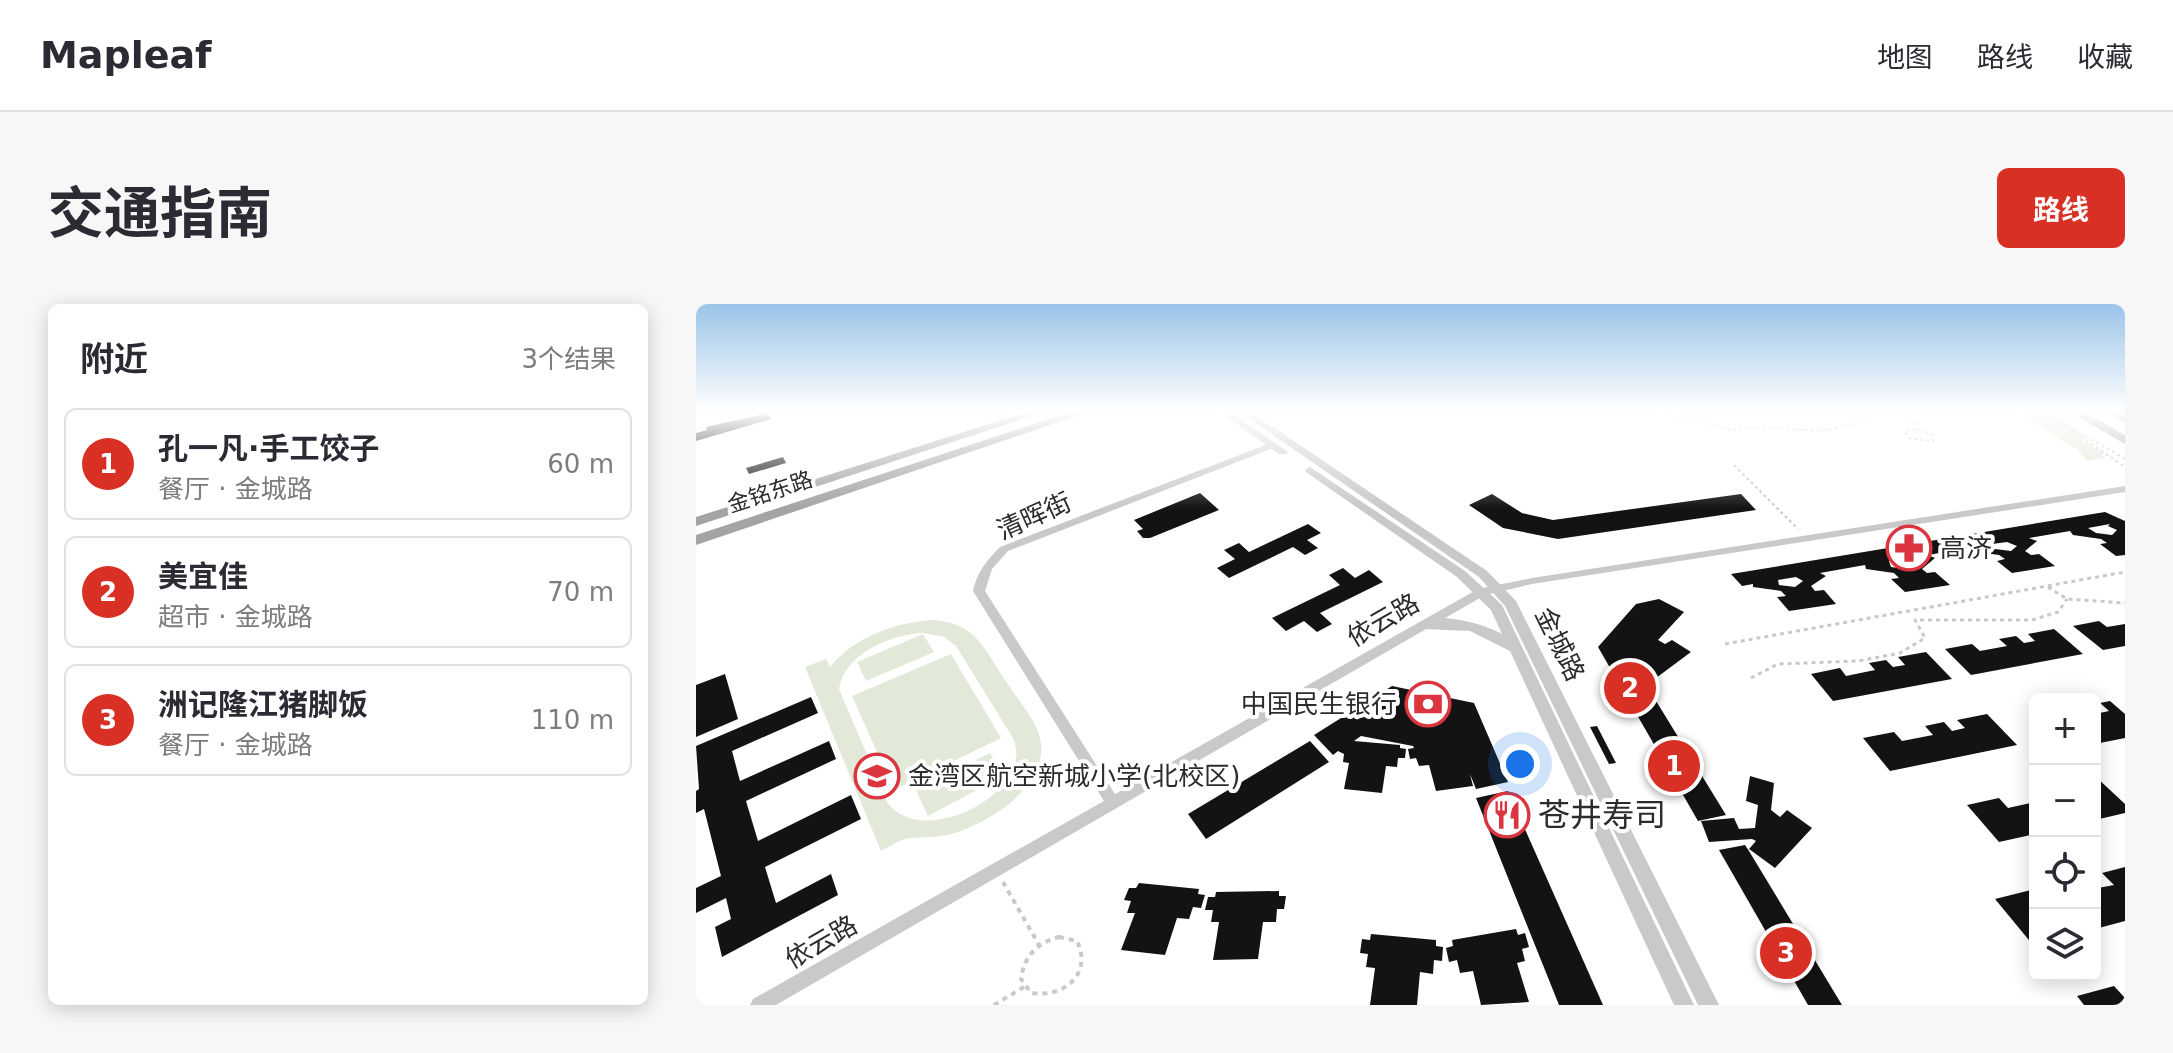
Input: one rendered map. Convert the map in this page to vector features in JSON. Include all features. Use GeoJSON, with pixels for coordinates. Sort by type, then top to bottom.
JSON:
{"type":"FeatureCollection","features":[{"type":"Feature","properties":{"kind":"main road","name":"金铭东路"},"geometry":{"type":"LineString","coordinates":[[696,522],[939,444]]}},
{"type":"Feature","properties":{"kind":"main road","name":"金铭东路"},"geometry":{"type":"LineString","coordinates":[[696,540],[983,444]]}},
{"type":"Feature","properties":{"kind":"street","name":"金城路"},"geometry":{"type":"LineString","coordinates":[[1287,444],[1483,574],[1515,649],[1684,1005]]}},
{"type":"Feature","properties":{"kind":"street","name":"金城路"},"geometry":{"type":"LineString","coordinates":[[1273,445],[1461,574],[1511,604],[1709,1005]]}},
{"type":"Feature","properties":{"kind":"street","name":"清晖街"},"geometry":{"type":"LineString","coordinates":[[1114,804],[979,591],[980,578],[1004,549],[1273,445]]}},
{"type":"Feature","properties":{"kind":"street","name":"依云路"},"geometry":{"type":"LineString","coordinates":[[759,1005],[1488,590],[2125,486]]}},
{"type":"Feature","properties":{"kind":"street"},"geometry":{"type":"LineString","coordinates":[[1424,624],[1470,625],[1498,637],[1515,649]]}},
{"type":"Feature","properties":{"kind":"path"},"geometry":{"type":"LineString","coordinates":[[2091,444],[2125,467]]}},
{"type":"Feature","properties":{"kind":"path"},"geometry":{"type":"LineString","coordinates":[[2099,444],[2124,459]]}},
{"type":"Feature","properties":{"kind":"path"},"geometry":{"type":"LineString","coordinates":[[1734,465],[1806,538]]}},
{"type":"Feature","properties":{"kind":"path"},"geometry":{"type":"LineString","coordinates":[[1725,644],[2125,572]]}},
{"type":"Feature","properties":{"kind":"path"},"geometry":{"type":"LineString","coordinates":[[2047,586],[2067,599],[2125,603]]}},
{"type":"Feature","properties":{"kind":"path"},"geometry":{"type":"LineString","coordinates":[[1751,678],[1778,664],[1858,661],[1900,653],[1925,638],[1915,620],[2032,620],[2058,612],[2067,599]]}},
{"type":"Feature","properties":{"kind":"path"},"geometry":{"type":"LineString","coordinates":[[996,871],[1039,945]]}},
{"type":"Feature","properties":{"kind":"path"},"geometry":{"type":"LineString","coordinates":[[1059,937],[1077,941],[1084,956],[1078,977],[1060,992],[1039,996],[1024,987],[1021,979],[1025,961],[1039,945],[1059,937]]}},
{"type":"Feature","properties":{"kind":"path"},"geometry":{"type":"LineString","coordinates":[[994,1005],[1024,987]]}},
{"type":"Feature","properties":{"kind":"green space"},"geometry":{"type":"Polygon","coordinates":[[[2068,444],[2088,444],[2105,454],[2102,455],[2106,458],[2088,461],[2068,444]]]}},
{"type":"Feature","properties":{"kind":"green space"},"geometry":{"type":"Polygon","coordinates":[[[935,620],[961,627],[985,648],[1034,723],[1040,738],[1041,755],[1036,771],[1026,786],[998,812],[966,829],[898,841],[881,851],[805,667],[826,659],[830,667],[864,639],[906,624],[935,620]],[[923,633],[897,638],[871,648],[850,665],[839,689],[887,802],[903,816],[924,820],[948,818],[972,809],[993,795],[1008,778],[1016,759],[1013,738],[956,646],[944,637],[923,633]]]}},
{"type":"Feature","properties":{"kind":"green space"},"geometry":{"type":"Polygon","coordinates":[[[923,634],[934,652],[866,681],[857,662],[923,634]]]}},
{"type":"Feature","properties":{"kind":"green space"},"geometry":{"type":"Polygon","coordinates":[[[951,654],[1001,738],[894,790],[852,696],[951,654]]]}},
{"type":"Feature","properties":{"kind":"green space"},"geometry":{"type":"Polygon","coordinates":[[[990,753],[1003,776],[928,816],[916,790],[990,753]]]}},
{"type":"Feature","properties":{"kind":"building"},"geometry":{"type":"Polygon","coordinates":[[[783,457],[786,463],[749,474],[746,468],[783,457]]]}},
{"type":"Feature","properties":{"kind":"building"},"geometry":{"type":"Polygon","coordinates":[[[1200,493],[1219,510],[1150,538],[1143,538],[1137,531],[1143,529],[1134,520],[1200,493]]]}},
{"type":"Feature","properties":{"kind":"building"},"geometry":{"type":"Polygon","coordinates":[[[1492,494],[1522,513],[1553,520],[1741,494],[1756,510],[1558,539],[1503,528],[1469,505],[1492,494]]]}},
{"type":"Feature","properties":{"kind":"building"},"geometry":{"type":"Polygon","coordinates":[[[2105,512],[2125,521],[2125,555],[2116,556],[2100,544],[2107,543],[2101,539],[2073,535],[2070,531],[2029,538],[2037,541],[2025,551],[2031,555],[2039,554],[2055,566],[2012,573],[1997,561],[2005,559],[1999,555],[1971,551],[1969,548],[1928,555],[1935,558],[1922,569],[1927,573],[1935,572],[1950,585],[1905,592],[1891,579],[1899,578],[1894,573],[1866,569],[1865,565],[1820,573],[1826,576],[1811,586],[1815,591],[1824,590],[1836,604],[1789,611],[1777,597],[1786,596],[1781,591],[1753,587],[1753,584],[1742,586],[1731,574],[2105,512]],[[2110,524],[2088,528],[2096,533],[2112,535],[2117,530],[2108,526],[2110,524]],[[2007,542],[1992,544],[1995,549],[2011,551],[2017,546],[2007,542]],[[1907,558],[1889,561],[1891,567],[1907,569],[1914,564],[1907,558]],[[1796,577],[1778,580],[1779,585],[1795,587],[1803,581],[1796,577]]]}},
{"type":"Feature","properties":{"kind":"building"},"geometry":{"type":"Polygon","coordinates":[[[1308,524],[1321,533],[1307,540],[1318,548],[1305,555],[1293,547],[1229,578],[1217,568],[1235,559],[1224,550],[1239,543],[1249,552],[1308,524]]]}},
{"type":"Feature","properties":{"kind":"building"},"geometry":{"type":"Polygon","coordinates":[[[1343,568],[1355,578],[1369,570],[1383,582],[1320,613],[1332,624],[1317,632],[1304,621],[1286,631],[1272,618],[1340,585],[1329,575],[1343,568]]]}},
{"type":"Feature","properties":{"kind":"building"},"geometry":{"type":"Polygon","coordinates":[[[1659,599],[1684,612],[1658,640],[1665,644],[1672,640],[1691,652],[1656,678],[1634,665],[1726,815],[1698,821],[1598,647],[1636,604],[1659,599]]]}},
{"type":"Feature","properties":{"kind":"building"},"geometry":{"type":"Polygon","coordinates":[[[2099,621],[2107,627],[2125,624],[2125,646],[2103,650],[2073,626],[2099,621]]]}},
{"type":"Feature","properties":{"kind":"building"},"geometry":{"type":"Polygon","coordinates":[[[2054,629],[2083,654],[1971,675],[1945,649],[1972,644],[1980,651],[2007,646],[1999,639],[2016,636],[2024,643],[2035,641],[2028,634],[2054,629]]]}},
{"type":"Feature","properties":{"kind":"building"},"geometry":{"type":"Polygon","coordinates":[[[1926,652],[1952,679],[1833,701],[1811,674],[1840,668],[1846,676],[1875,670],[1869,663],[1886,660],[1893,667],[1905,665],[1898,657],[1926,652]]]}},
{"type":"Feature","properties":{"kind":"building"},"geometry":{"type":"Polygon","coordinates":[[[725,674],[738,719],[696,737],[696,685],[725,674]]]}},
{"type":"Feature","properties":{"kind":"building"},"geometry":{"type":"Polygon","coordinates":[[[1392,686],[1474,703],[1508,782],[1476,789],[1470,774],[1473,786],[1436,791],[1429,765],[1419,766],[1416,758],[1410,759],[1408,749],[1413,746],[1361,736],[1354,741],[1400,745],[1400,748],[1406,749],[1405,758],[1398,758],[1397,767],[1386,766],[1382,793],[1344,789],[1349,763],[1343,762],[1344,754],[1338,751],[1333,755],[1314,735],[1392,686]]]}},
{"type":"Feature","properties":{"kind":"building"},"geometry":{"type":"Polygon","coordinates":[[[811,697],[818,713],[732,751],[740,781],[829,741],[836,759],[746,801],[758,841],[851,795],[861,819],[765,867],[776,903],[831,874],[838,895],[722,957],[715,927],[731,919],[726,898],[696,913],[696,888],[721,876],[704,809],[696,813],[696,791],[699,789],[696,746],[811,697]]]}},
{"type":"Feature","properties":{"kind":"building"},"geometry":{"type":"Polygon","coordinates":[[[2110,701],[2125,714],[2125,738],[2101,743],[2101,713],[2109,711],[2101,703],[2110,701]]]}},
{"type":"Feature","properties":{"kind":"building"},"geometry":{"type":"Polygon","coordinates":[[[1987,714],[2017,745],[1890,771],[1863,738],[1894,732],[1902,741],[1933,735],[1925,726],[1944,722],[1952,731],[1965,728],[1957,720],[1987,714]]]}},
{"type":"Feature","properties":{"kind":"building"},"geometry":{"type":"Polygon","coordinates":[[[1597,726],[1616,763],[1609,764],[1590,727],[1597,726]]]}},
{"type":"Feature","properties":{"kind":"building"},"geometry":{"type":"Polygon","coordinates":[[[1310,741],[1329,762],[1206,839],[1188,814],[1310,741]]]}},
{"type":"Feature","properties":{"kind":"building"},"geometry":{"type":"Polygon","coordinates":[[[1750,776],[1774,783],[1771,810],[1780,817],[1787,810],[1812,828],[1775,868],[1749,849],[1756,841],[1752,839],[1709,842],[1701,821],[1734,818],[1739,829],[1755,828],[1758,805],[1746,801],[1750,776]]]}},
{"type":"Feature","properties":{"kind":"building"},"geometry":{"type":"Polygon","coordinates":[[[2101,782],[2125,804],[2125,813],[2101,819],[2101,782]]]}},
{"type":"Feature","properties":{"kind":"building"},"geometry":{"type":"Polygon","coordinates":[[[1508,791],[1603,1005],[1559,1005],[1476,798],[1508,791]]]}},
{"type":"Feature","properties":{"kind":"building"},"geometry":{"type":"Polygon","coordinates":[[[1999,798],[2008,808],[2029,803],[2029,835],[1999,842],[1967,805],[1999,798]]]}},
{"type":"Feature","properties":{"kind":"building"},"geometry":{"type":"Polygon","coordinates":[[[1745,845],[1842,1005],[1808,1005],[1719,850],[1745,845]]]}},
{"type":"Feature","properties":{"kind":"building"},"geometry":{"type":"Polygon","coordinates":[[[2125,867],[2125,921],[2101,927],[2101,887],[2114,885],[2102,873],[2125,867]]]}},
{"type":"Feature","properties":{"kind":"building"},"geometry":{"type":"Polygon","coordinates":[[[1139,883],[1199,889],[1198,894],[1205,895],[1201,908],[1193,907],[1189,919],[1177,918],[1165,955],[1121,950],[1135,913],[1127,913],[1131,901],[1124,900],[1129,888],[1136,888],[1139,883]]]}},
{"type":"Feature","properties":{"kind":"building"},"geometry":{"type":"Polygon","coordinates":[[[2029,890],[2029,940],[1995,899],[2029,890]]]}},
{"type":"Feature","properties":{"kind":"building"},"geometry":{"type":"Polygon","coordinates":[[[1279,891],[1279,896],[1286,896],[1284,909],[1277,909],[1276,922],[1263,922],[1258,959],[1213,960],[1219,922],[1211,922],[1213,910],[1205,910],[1208,897],[1215,897],[1216,892],[1279,891]]]}},
{"type":"Feature","properties":{"kind":"building"},"geometry":{"type":"Polygon","coordinates":[[[1516,929],[1518,935],[1525,933],[1529,947],[1522,949],[1525,961],[1517,963],[1529,1002],[1481,1005],[1473,971],[1460,973],[1457,960],[1449,962],[1446,948],[1453,946],[1452,940],[1516,929]]]}},
{"type":"Feature","properties":{"kind":"building"},"geometry":{"type":"Polygon","coordinates":[[[1371,934],[1436,940],[1436,946],[1443,947],[1442,961],[1434,960],[1433,974],[1420,972],[1417,1005],[1370,1005],[1375,968],[1366,967],[1368,954],[1360,953],[1362,939],[1370,940],[1371,934]]]}},
{"type":"Feature","properties":{"kind":"building"},"geometry":{"type":"Polygon","coordinates":[[[2114,986],[2125,998],[2125,1005],[2084,1005],[2077,996],[2114,986]]]}},
{"type":"Feature","properties":{"kind":"place","name":"高济"},"geometry":{"type":"Point","coordinates":[1909,548]}},
{"type":"Feature","properties":{"kind":"place","name":"美宜佳"},"geometry":{"type":"Point","coordinates":[1630,688]}},
{"type":"Feature","properties":{"kind":"place","name":"中国民生银行"},"geometry":{"type":"Point","coordinates":[1428,704]}},
{"type":"Feature","properties":{"kind":"place","name":"孔一凡·手工饺子"},"geometry":{"type":"Point","coordinates":[1674,766]}},
{"type":"Feature","properties":{"kind":"place","name":"金湾区航空新城小学(北校区)"},"geometry":{"type":"Point","coordinates":[877,776]}},
{"type":"Feature","properties":{"kind":"place","name":"苍井寿司"},"geometry":{"type":"Point","coordinates":[1507,815]}},
{"type":"Feature","properties":{"kind":"place","name":"洲记隆江猪脚饭"},"geometry":{"type":"Point","coordinates":[1786,953]}}]}
